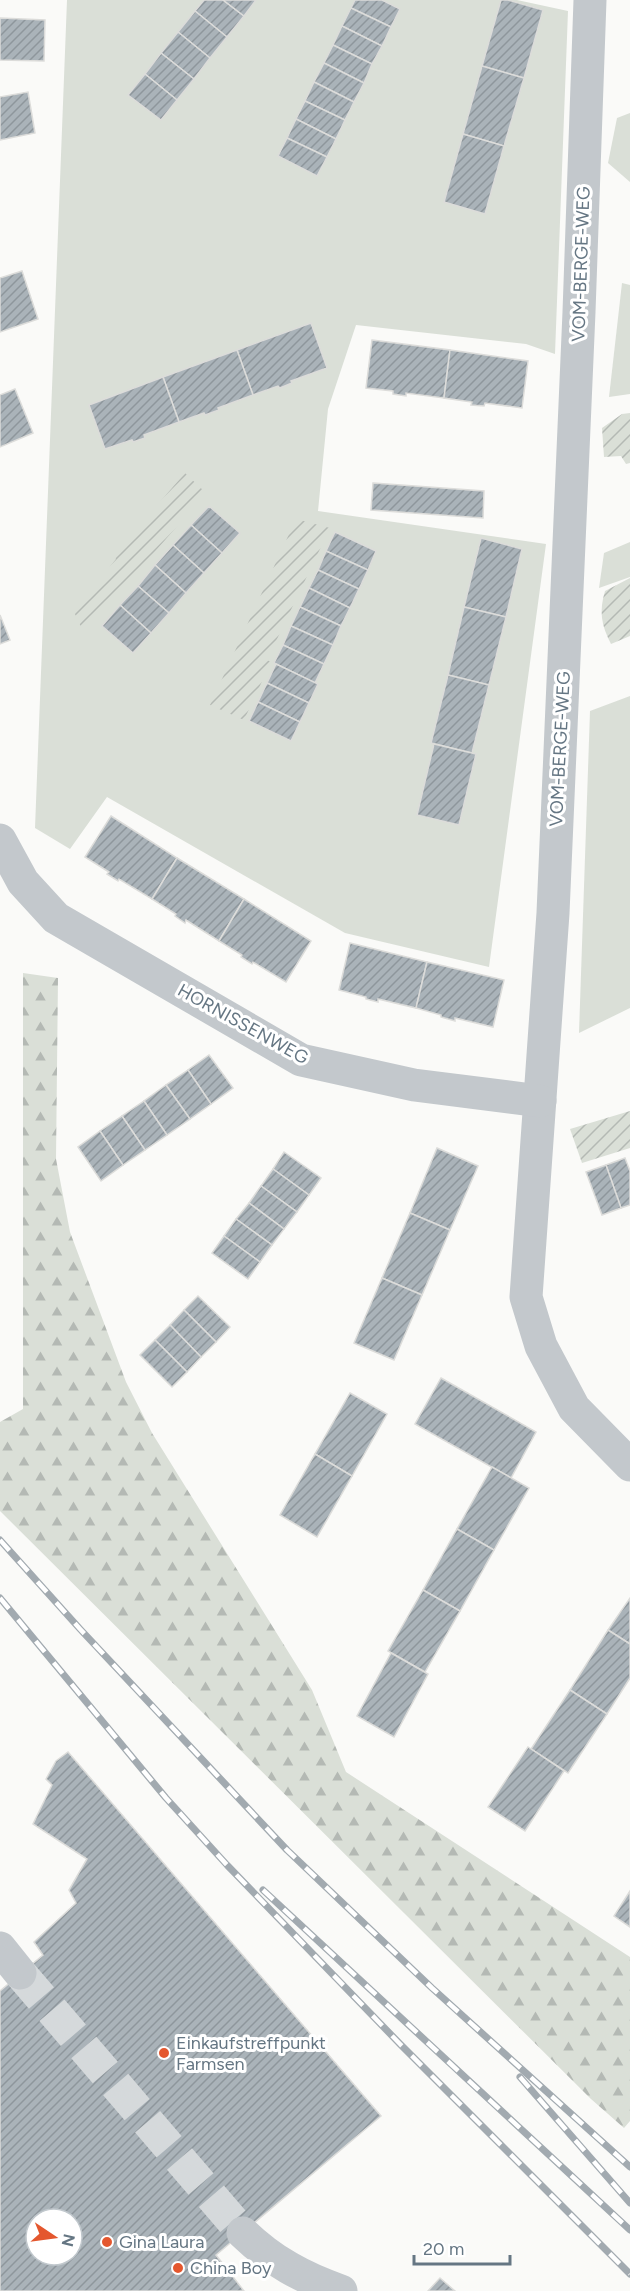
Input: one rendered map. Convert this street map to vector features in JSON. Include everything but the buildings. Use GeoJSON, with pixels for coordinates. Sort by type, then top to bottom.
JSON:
{"type":"FeatureCollection","features":[{"type":"Feature","properties":{"kind":"street","name":"VOM-BERGE-WEG"},"geometry":{"type":"LineString","coordinates":[[590,0],[553,914],[526,1297],[541,1346],[574,1408],[630,1465]]}},
{"type":"Feature","properties":{"kind":"street","name":"HORNISSENWEG"},"geometry":{"type":"LineString","coordinates":[[0,840],[23,882],[56,918],[301,1060],[414,1085],[540,1101]]}},
{"type":"Feature","properties":{"kind":"street"},"geometry":{"type":"LineString","coordinates":[[0,1948],[20,1973]]}},
{"type":"Feature","properties":{"kind":"street"},"geometry":{"type":"LineString","coordinates":[[243,2233],[285,2268],[341,2291]]}},
{"type":"Feature","properties":{"kind":"green space"},"geometry":{"type":"Polygon","coordinates":[[[67,0],[517,0],[568,11],[555,354],[526,344],[356,325],[328,409],[318,511],[546,544],[489,967],[345,933],[107,797],[70,849],[35,828],[67,0]]]}},
{"type":"Feature","properties":{"kind":"green space"},"geometry":{"type":"Polygon","coordinates":[[[630,113],[630,182],[608,163],[617,118],[630,113]]]}},
{"type":"Feature","properties":{"kind":"green space"},"geometry":{"type":"Polygon","coordinates":[[[622,283],[630,285],[630,394],[609,397],[622,283]]]}},
{"type":"Feature","properties":{"kind":"green space"},"geometry":{"type":"Polygon","coordinates":[[[630,413],[630,463],[626,464],[621,456],[604,457],[602,428],[622,414],[630,413]]]}},
{"type":"Feature","properties":{"kind":"green space"},"geometry":{"type":"Polygon","coordinates":[[[185,473],[206,493],[84,633],[74,612],[116,559],[114,555],[185,473]]]}},
{"type":"Feature","properties":{"kind":"green space"},"geometry":{"type":"Polygon","coordinates":[[[296,519],[330,528],[267,660],[271,662],[244,720],[210,705],[296,519]]]}},
{"type":"Feature","properties":{"kind":"green space"},"geometry":{"type":"Polygon","coordinates":[[[630,542],[630,577],[599,588],[604,553],[630,542]]]}},
{"type":"Feature","properties":{"kind":"green space"},"geometry":{"type":"Polygon","coordinates":[[[630,578],[630,636],[611,644],[602,618],[605,591],[630,578]]]}},
{"type":"Feature","properties":{"kind":"green space"},"geometry":{"type":"Polygon","coordinates":[[[630,696],[630,1008],[579,1033],[590,711],[630,696]]]}},
{"type":"Feature","properties":{"kind":"green space"},"geometry":{"type":"Polygon","coordinates":[[[23,973],[58,978],[56,1159],[70,1232],[126,1382],[152,1433],[312,1690],[346,1772],[630,1957],[630,2121],[624,2128],[591,2099],[0,1511],[0,1422],[23,1409],[23,973]]]}},
{"type":"Feature","properties":{"kind":"green space"},"geometry":{"type":"Polygon","coordinates":[[[630,1111],[630,1148],[582,1163],[570,1129],[630,1111]]]}},
{"type":"Feature","properties":{"kind":"tunnel"},"geometry":{"type":"LineString","coordinates":[[20,1973],[243,2233]]}},
{"type":"Feature","properties":{"kind":"railway"},"geometry":{"type":"LineString","coordinates":[[0,1540],[287,1850],[432,1988],[630,2167]]}},
{"type":"Feature","properties":{"kind":"railway"},"geometry":{"type":"LineString","coordinates":[[0,1598],[166,1798],[227,1865],[400,2044],[630,2274]]}},
{"type":"Feature","properties":{"kind":"railway"},"geometry":{"type":"LineString","coordinates":[[263,1890],[630,2230]]}},
{"type":"Feature","properties":{"kind":"railway"},"geometry":{"type":"LineString","coordinates":[[520,2077],[630,2203]]}},
{"type":"Feature","properties":{"kind":"place","name":"Einkaufstreffpunkt Farmsen"},"geometry":{"type":"Point","coordinates":[164,2053]}},
{"type":"Feature","properties":{"kind":"place","name":"Gina Laura"},"geometry":{"type":"Point","coordinates":[107,2242]}},
{"type":"Feature","properties":{"kind":"place","name":"China Boy"},"geometry":{"type":"Point","coordinates":[178,2268]}}]}
